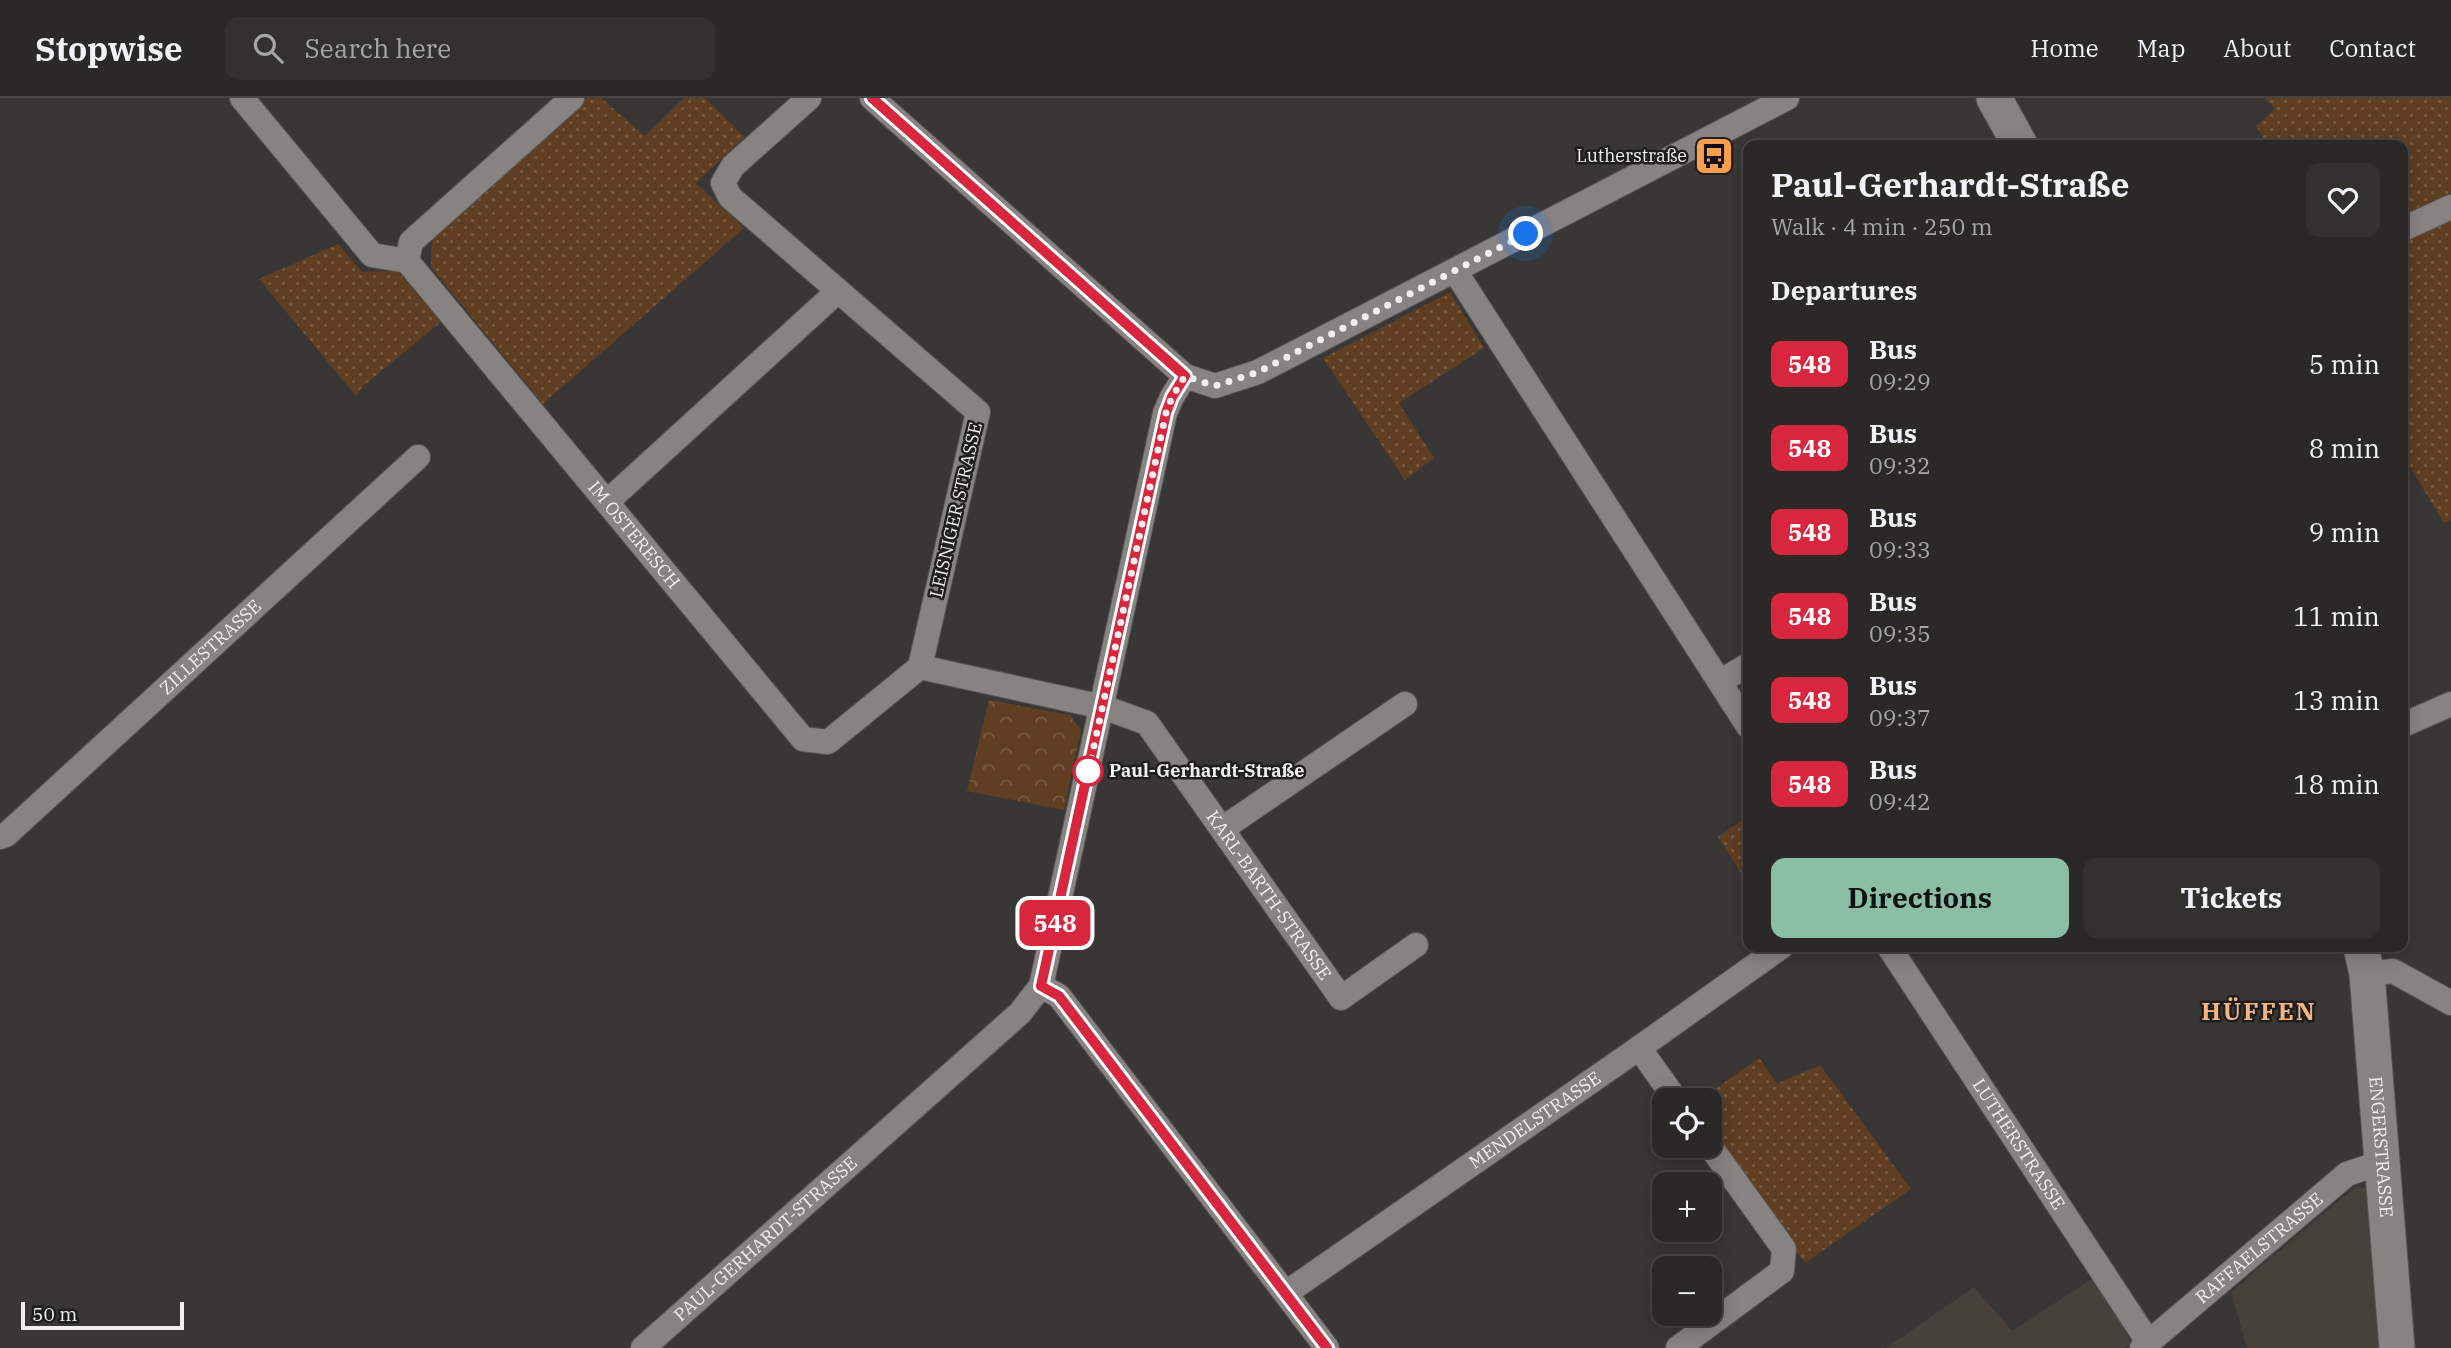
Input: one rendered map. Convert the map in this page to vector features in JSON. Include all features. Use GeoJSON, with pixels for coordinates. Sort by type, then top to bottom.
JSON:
{"type":"FeatureCollection","features":[{"type":"Feature","properties":{"kind":"main road"},"geometry":{"type":"LineString","coordinates":[[1994,98],[2017,140]]}},
{"type":"Feature","properties":{"kind":"main road","name":"ENGERSTRASSE"},"geometry":{"type":"LineString","coordinates":[[2364,960],[2397,1348]]}},
{"type":"Feature","properties":{"kind":"street"},"geometry":{"type":"LineString","coordinates":[[242,98],[372,255],[407,261],[411,242],[572,98]]}},
{"type":"Feature","properties":{"kind":"street","name":"LEISNIGER STRASSE"},"geometry":{"type":"LineString","coordinates":[[809,98],[733,166],[723,183],[730,197],[978,412],[920,667]]}},
{"type":"Feature","properties":{"kind":"street"},"geometry":{"type":"LineString","coordinates":[[872,98],[1185,376],[1215,386],[1258,372],[1787,98]]}},
{"type":"Feature","properties":{"kind":"street"},"geometry":{"type":"LineString","coordinates":[[2408,227],[2451,207]]}},
{"type":"Feature","properties":{"kind":"street","name":"IM OSTERESCH"},"geometry":{"type":"LineString","coordinates":[[407,261],[803,739],[828,741],[920,667]]}},
{"type":"Feature","properties":{"kind":"street"},"geometry":{"type":"LineString","coordinates":[[1455,271],[1743,718]]}},
{"type":"Feature","properties":{"kind":"street"},"geometry":{"type":"LineString","coordinates":[[608,501],[838,290]]}},
{"type":"Feature","properties":{"kind":"street","name":"PAUL-GERHARDT-STRASSE"},"geometry":{"type":"LineString","coordinates":[[643,1348],[1020,1013],[1041,986],[1166,413],[1185,376]]}},
{"type":"Feature","properties":{"kind":"street","name":"ZILLESTRASSE"},"geometry":{"type":"LineString","coordinates":[[2,834],[418,457]]}},
{"type":"Feature","properties":{"kind":"street"},"geometry":{"type":"LineString","coordinates":[[920,667],[1103,707]]}},
{"type":"Feature","properties":{"kind":"street"},"geometry":{"type":"LineString","coordinates":[[1720,681],[1743,668]]}},
{"type":"Feature","properties":{"kind":"street"},"geometry":{"type":"LineString","coordinates":[[1222,829],[1405,704]]}},
{"type":"Feature","properties":{"kind":"street"},"geometry":{"type":"LineString","coordinates":[[2408,724],[2451,704]]}},
{"type":"Feature","properties":{"kind":"street","name":"KARL-BARTH-STRASSE"},"geometry":{"type":"LineString","coordinates":[[1103,707],[1147,723],[1341,998],[1416,945]]}},
{"type":"Feature","properties":{"kind":"street","name":"MENDELSTRASSE"},"geometry":{"type":"LineString","coordinates":[[1286,1293],[1774,952]]}},
{"type":"Feature","properties":{"kind":"street","name":"LUTHERSTRASSE"},"geometry":{"type":"LineString","coordinates":[[1892,952],[2145,1345]]}},
{"type":"Feature","properties":{"kind":"street"},"geometry":{"type":"LineString","coordinates":[[2364,960],[2393,971],[2451,1003]]}},
{"type":"Feature","properties":{"kind":"street"},"geometry":{"type":"LineString","coordinates":[[1041,986],[1059,996],[1327,1348]]}},
{"type":"Feature","properties":{"kind":"street"},"geometry":{"type":"LineString","coordinates":[[1639,1048],[1668,1088]]}},
{"type":"Feature","properties":{"kind":"street"},"geometry":{"type":"LineString","coordinates":[[1678,1348],[1782,1271],[1784,1250],[1719,1158]]}},
{"type":"Feature","properties":{"kind":"street","name":"RAFFAELSTRASSE"},"geometry":{"type":"LineString","coordinates":[[2145,1345],[2347,1174],[2383,1162]]}},
{"type":"Feature","properties":{"kind":"shaded area"},"geometry":{"type":"Polygon","coordinates":[[[2355,1187],[2369,1188],[2382,1348],[2247,1348],[2231,1292],[2355,1187]]]}},
{"type":"Feature","properties":{"kind":"shaded area"},"geometry":{"type":"Polygon","coordinates":[[[2098,1275],[2131,1343],[2125,1348],[1886,1348],[1974,1287],[2012,1331],[2098,1275]]]}},
{"type":"Feature","properties":{"kind":"green space"},"geometry":{"type":"Polygon","coordinates":[[[587,98],[601,98],[645,136],[684,98],[705,98],[745,137],[696,183],[744,228],[543,404],[431,267],[432,238],[587,98]]]}},
{"type":"Feature","properties":{"kind":"green space"},"geometry":{"type":"Polygon","coordinates":[[[2265,98],[2451,98],[2451,195],[2408,215],[2408,140],[2264,140],[2256,126],[2275,109],[2265,98]]]}},
{"type":"Feature","properties":{"kind":"green space"},"geometry":{"type":"Polygon","coordinates":[[[2451,218],[2451,520],[2444,523],[2408,463],[2408,237],[2451,218]]]}},
{"type":"Feature","properties":{"kind":"green space"},"geometry":{"type":"Polygon","coordinates":[[[338,244],[362,272],[397,271],[441,322],[363,386],[356,396],[259,279],[338,244]]]}},
{"type":"Feature","properties":{"kind":"green space"},"geometry":{"type":"Polygon","coordinates":[[[1450,292],[1484,348],[1399,403],[1434,458],[1405,480],[1323,358],[1450,292]]]}},
{"type":"Feature","properties":{"kind":"green space"},"geometry":{"type":"Polygon","coordinates":[[[989,700],[1070,715],[1081,730],[1064,810],[967,791],[989,700]]]}},
{"type":"Feature","properties":{"kind":"green space"},"geometry":{"type":"Polygon","coordinates":[[[1743,820],[1743,876],[1718,837],[1743,820]]]}},
{"type":"Feature","properties":{"kind":"green space"},"geometry":{"type":"Polygon","coordinates":[[[1759,1058],[1777,1084],[1820,1065],[1911,1189],[1805,1263],[1722,1148],[1722,1088],[1716,1088],[1759,1058]]]}},
{"type":"Feature","properties":{"kind":"bus line","name":"548"},"geometry":{"type":"LineString","coordinates":[[872,98],[1185,376],[1166,413],[1041,986],[1059,996],[1327,1348]]}},
{"type":"Feature","properties":{"kind":"place","name":"Lutherstraße"},"geometry":{"type":"Point","coordinates":[1714,156]}},
{"type":"Feature","properties":{"kind":"place","name":"Paul-Gerhardt-Straße"},"geometry":{"type":"Point","coordinates":[1088,771]}},
{"type":"Feature","properties":{"kind":"district","name":"HÜFFEN"},"geometry":{"type":"Point","coordinates":[2259,1012]}},
{"type":"Feature","properties":{"kind":"route"},"geometry":{"type":"LineString","coordinates":[[1088,771],[1086,783],[1166,413],[1185,376],[1215,386],[1258,372],[1526,234]]}}]}
